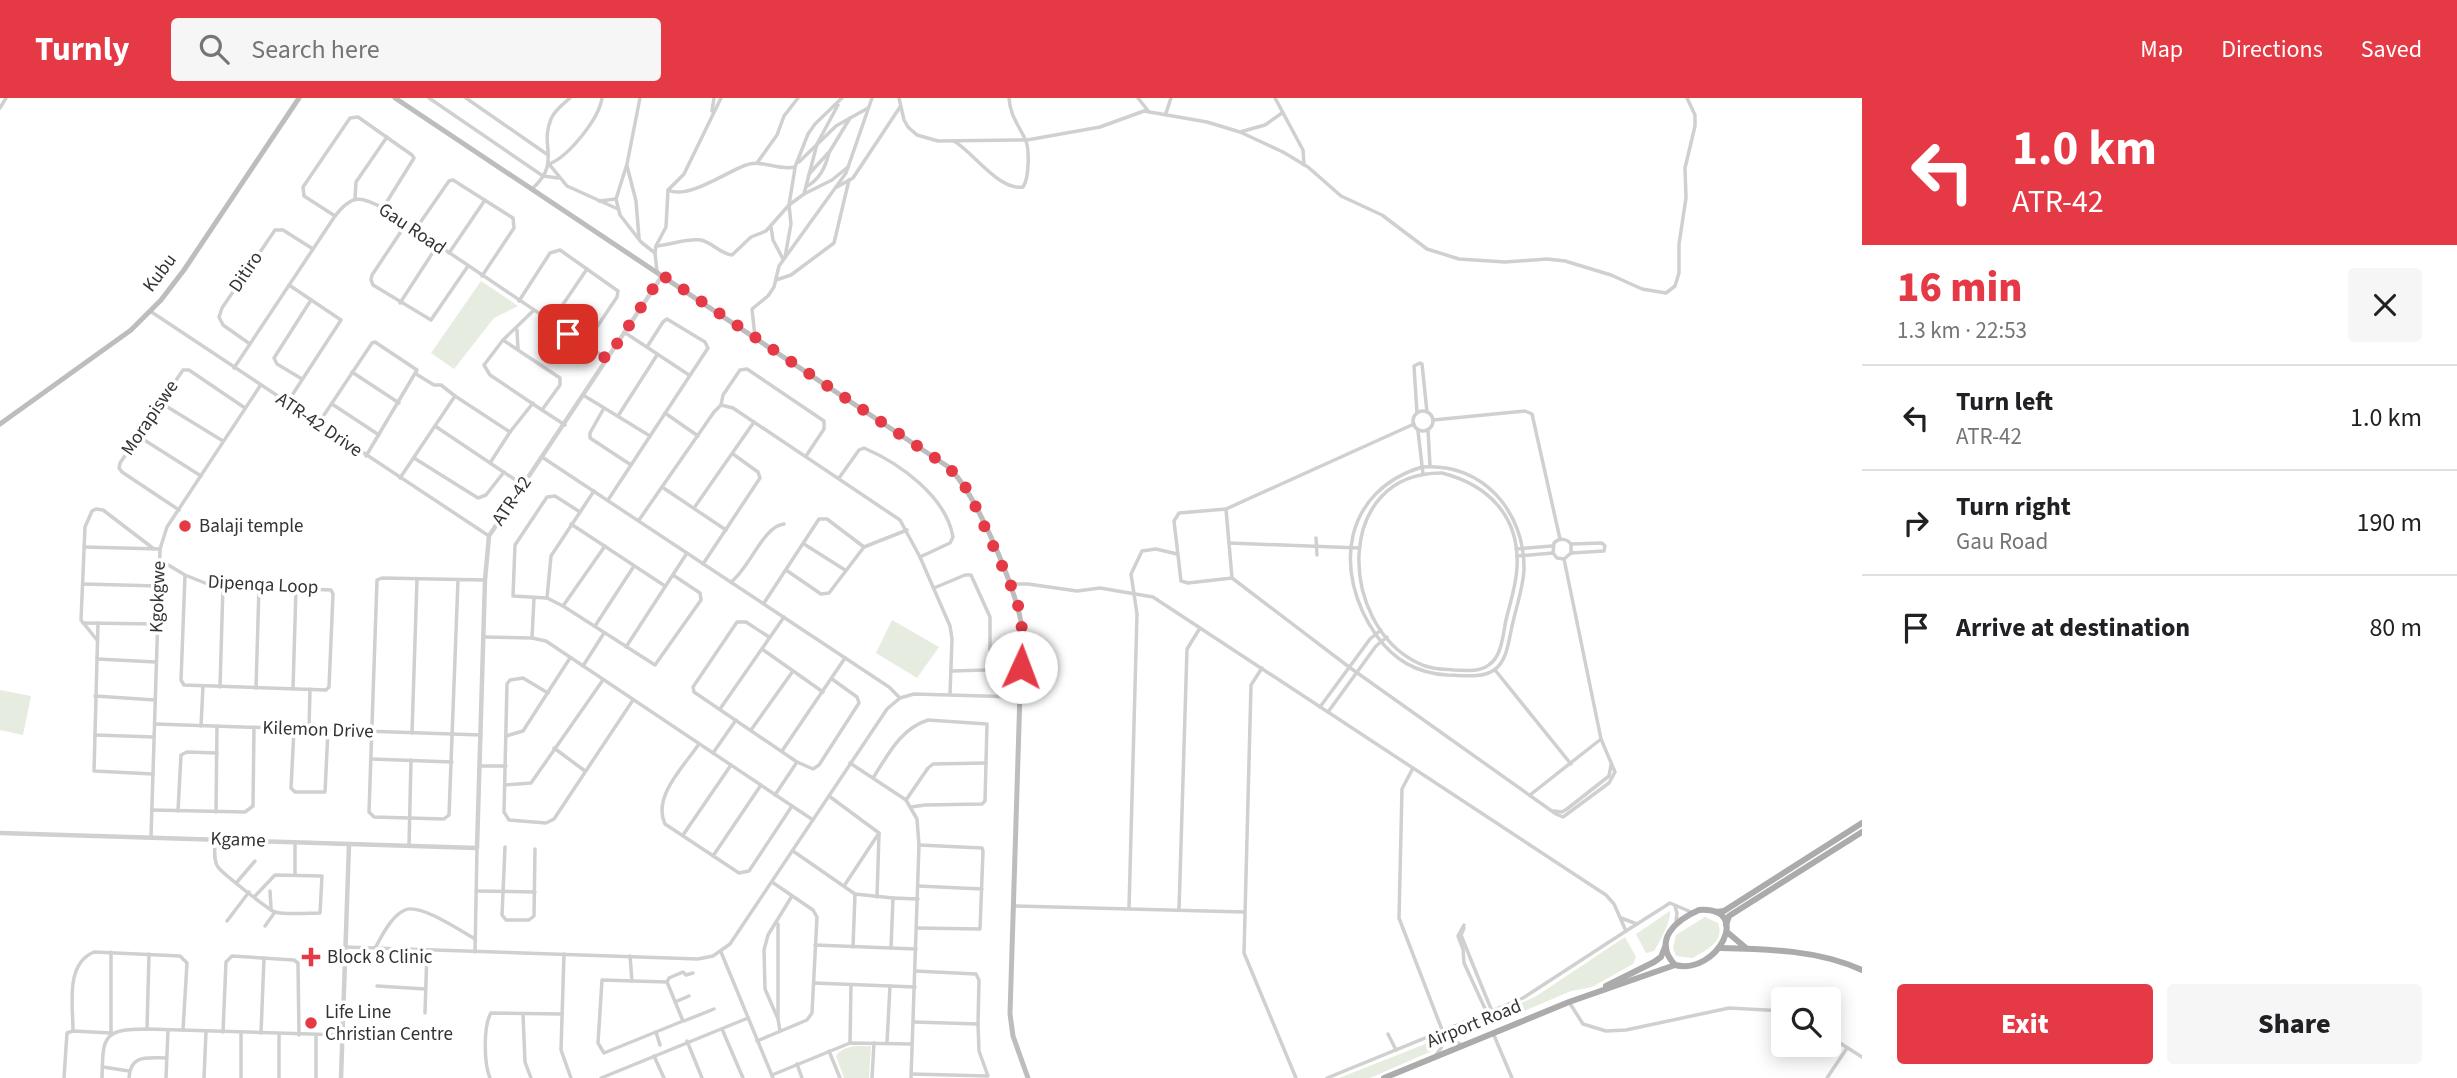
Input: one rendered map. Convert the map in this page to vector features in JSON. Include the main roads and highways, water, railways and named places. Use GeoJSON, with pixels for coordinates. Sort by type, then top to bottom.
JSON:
{"type":"FeatureCollection","features":[{"type":"Feature","properties":{"kind":"main road","name":"Kubu"},"geometry":{"type":"LineString","coordinates":[[0,424],[122,337],[150,311],[184,270],[299,98]]}},
{"type":"Feature","properties":{"kind":"main road"},"geometry":{"type":"LineString","coordinates":[[395,98],[954,472],[973,501],[1019,607],[1022,629],[1011,1027],[1029,1077]]}},
{"type":"Feature","properties":{"kind":"main road"},"geometry":{"type":"LineString","coordinates":[[1716,912],[1724,911],[1862,823]]}},
{"type":"Feature","properties":{"kind":"main road"},"geometry":{"type":"LineString","coordinates":[[1720,948],[1729,916],[1862,832]]}},
{"type":"Feature","properties":{"kind":"main road","name":"Airport Road"},"geometry":{"type":"LineString","coordinates":[[1572,1001],[1654,962],[1663,953],[1670,930],[1693,913],[1706,910],[1716,912]]}},
{"type":"Feature","properties":{"kind":"main road"},"geometry":{"type":"LineString","coordinates":[[1716,912],[1727,929],[1746,948]]}},
{"type":"Feature","properties":{"kind":"main road"},"geometry":{"type":"LineString","coordinates":[[1666,942],[1668,956],[1675,965]]}},
{"type":"Feature","properties":{"kind":"main road","name":"Airport Road"},"geometry":{"type":"LineString","coordinates":[[1384,1078],[1658,969],[1694,965],[1720,948],[1818,955],[1862,970]]}},
{"type":"Feature","properties":{"kind":"place","name":"Balaji temple"},"geometry":{"type":"Point","coordinates":[185,526]}},
{"type":"Feature","properties":{"kind":"place","name":"Block 8 Clinic"},"geometry":{"type":"Point","coordinates":[311,957]}},
{"type":"Feature","properties":{"kind":"place","name":"Life Line Christian Centre"},"geometry":{"type":"Point","coordinates":[311,1023]}}]}
